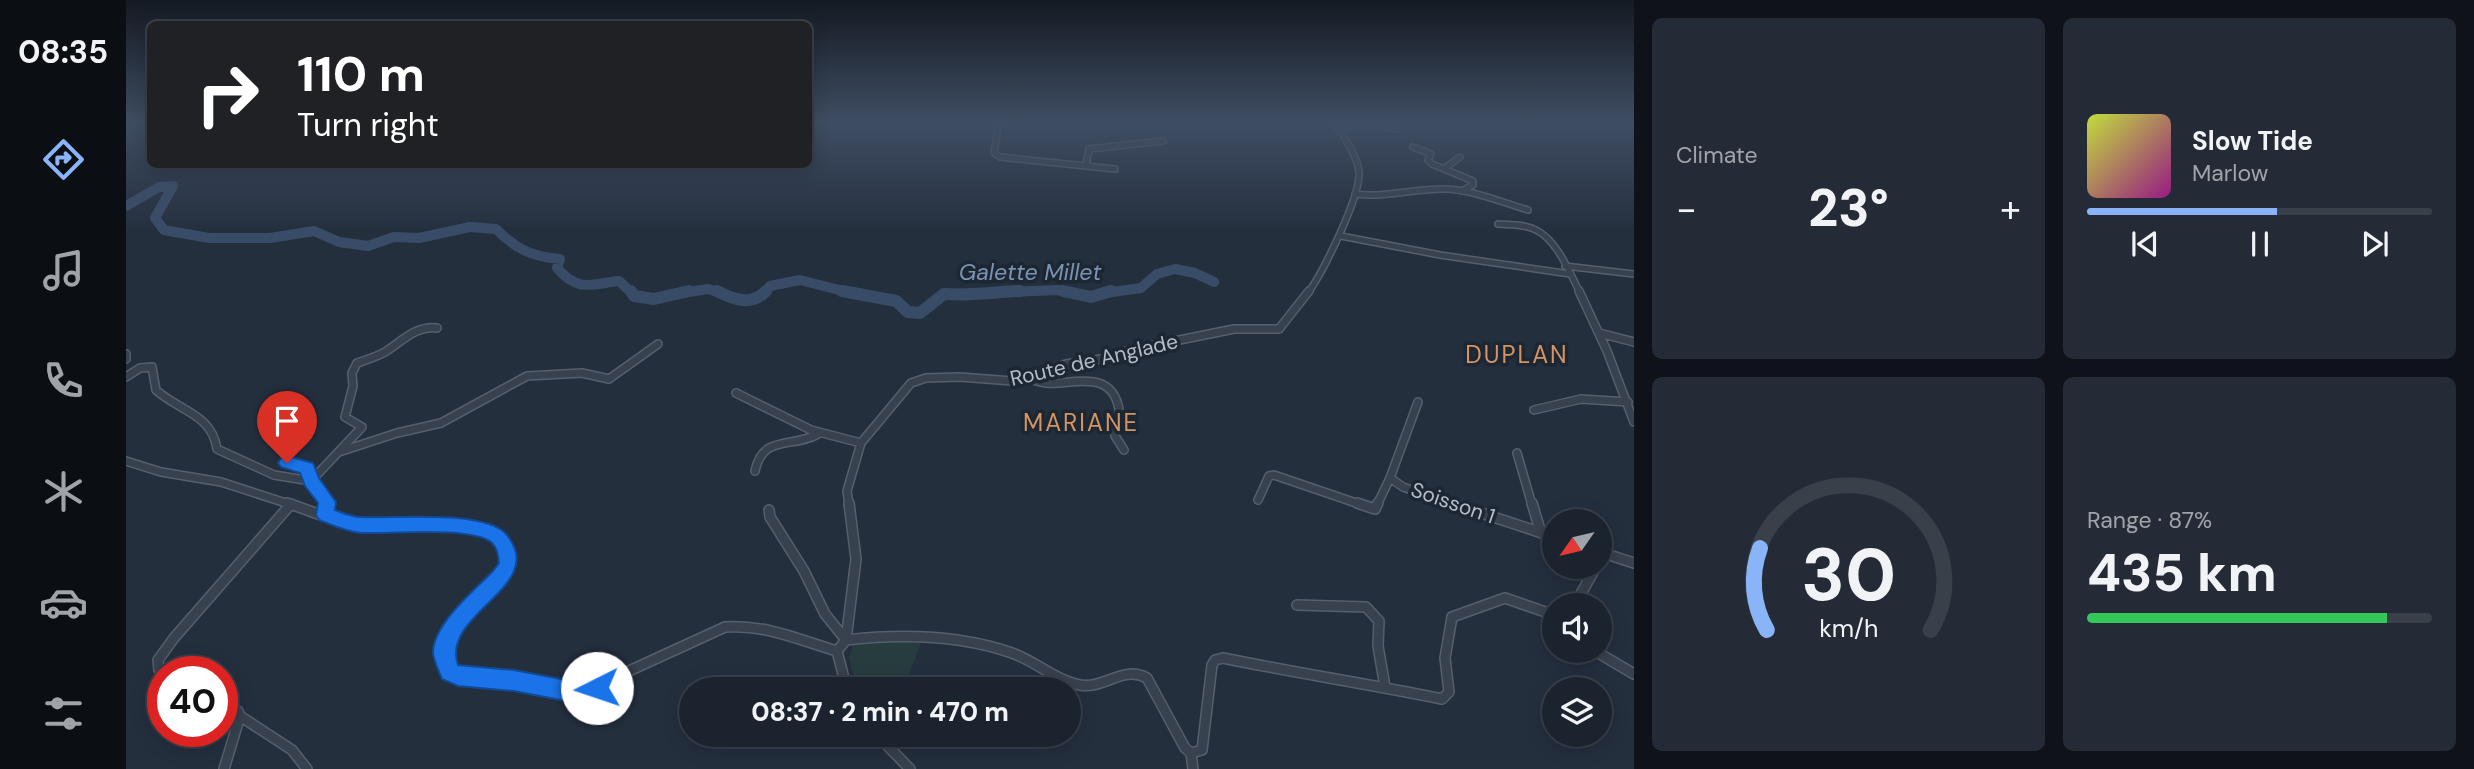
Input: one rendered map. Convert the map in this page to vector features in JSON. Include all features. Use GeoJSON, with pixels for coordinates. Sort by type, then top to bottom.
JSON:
{"type":"FeatureCollection","features":[{"type":"Feature","properties":{"kind":"street"},"geometry":{"type":"LineString","coordinates":[[1023,159],[1115,169]]}},
{"type":"Feature","properties":{"kind":"street"},"geometry":{"type":"LineString","coordinates":[[1086,166],[1087,159]]}},
{"type":"Feature","properties":{"kind":"street","name":"Route de Anglade"},"geometry":{"type":"LineString","coordinates":[[846,640],[855,582],[856,559],[847,491],[854,460],[861,443],[911,383],[926,378],[960,377],[998,382],[1025,378],[1066,364],[1101,359],[1130,350],[1234,329],[1279,329],[1297,311],[1341,236],[1359,170],[1354,159]]}},
{"type":"Feature","properties":{"kind":"street"},"geometry":{"type":"LineString","coordinates":[[1429,159],[1432,164],[1473,181],[1473,185],[1461,191]]}},
{"type":"Feature","properties":{"kind":"street"},"geometry":{"type":"LineString","coordinates":[[1445,168],[1457,159]]}},
{"type":"Feature","properties":{"kind":"street"},"geometry":{"type":"LineString","coordinates":[[1354,194],[1379,197],[1421,193],[1432,189],[1461,191],[1528,210]]}},
{"type":"Feature","properties":{"kind":"street"},"geometry":{"type":"LineString","coordinates":[[1498,224],[1539,232],[1565,266],[1630,400],[1634,422]]}},
{"type":"Feature","properties":{"kind":"street"},"geometry":{"type":"LineString","coordinates":[[1341,236],[1440,255],[1570,274]]}},
{"type":"Feature","properties":{"kind":"street"},"geometry":{"type":"LineString","coordinates":[[1565,266],[1634,274]]}},
{"type":"Feature","properties":{"kind":"street"},"geometry":{"type":"LineString","coordinates":[[126,377],[140,368],[152,367],[153,385],[159,394],[192,410],[217,440],[217,449],[268,474],[297,481],[311,481],[362,427],[345,417],[352,373],[358,363],[383,353],[411,334],[429,327],[437,328]]}},
{"type":"Feature","properties":{"kind":"street"},"geometry":{"type":"LineString","coordinates":[[1599,333],[1634,342]]}},
{"type":"Feature","properties":{"kind":"street"},"geometry":{"type":"LineString","coordinates":[[342,451],[397,433],[441,423],[527,376],[582,373],[609,379],[658,344]]}},
{"type":"Feature","properties":{"kind":"street"},"geometry":{"type":"LineString","coordinates":[[1025,378],[1047,383],[1093,380],[1101,383],[1118,404],[1120,419],[1114,431],[1124,450]]}},
{"type":"Feature","properties":{"kind":"street"},"geometry":{"type":"LineString","coordinates":[[736,393],[803,427],[861,443]]}},
{"type":"Feature","properties":{"kind":"street"},"geometry":{"type":"LineString","coordinates":[[1534,411],[1549,405],[1594,396],[1630,400]]}},
{"type":"Feature","properties":{"kind":"street","name":"Soisson 1"},"geometry":{"type":"LineString","coordinates":[[1418,402],[1390,478],[1403,487],[1541,533]]}},
{"type":"Feature","properties":{"kind":"street"},"geometry":{"type":"LineString","coordinates":[[755,471],[760,452],[778,444],[813,439],[820,433]]}},
{"type":"Feature","properties":{"kind":"street"},"geometry":{"type":"LineString","coordinates":[[1517,453],[1541,533]]}},
{"type":"Feature","properties":{"kind":"street"},"geometry":{"type":"LineString","coordinates":[[126,461],[161,472],[221,482],[357,525],[435,524],[475,528],[497,536],[506,547],[508,565],[500,578],[455,625],[446,641],[445,664],[450,672],[458,676],[514,681],[583,692],[724,627],[744,624],[836,651]]}},
{"type":"Feature","properties":{"kind":"street"},"geometry":{"type":"LineString","coordinates":[[287,463],[307,468],[311,481],[327,502],[325,515]]}},
{"type":"Feature","properties":{"kind":"street"},"geometry":{"type":"LineString","coordinates":[[1258,500],[1269,476],[1274,475],[1375,509],[1390,478]]}},
{"type":"Feature","properties":{"kind":"street"},"geometry":{"type":"LineString","coordinates":[[161,656],[291,504]]}},
{"type":"Feature","properties":{"kind":"street"},"geometry":{"type":"LineString","coordinates":[[769,510],[770,517],[804,571],[825,614],[846,640]]}},
{"type":"Feature","properties":{"kind":"street"},"geometry":{"type":"LineString","coordinates":[[1612,556],[1634,563]]}},
{"type":"Feature","properties":{"kind":"street"},"geometry":{"type":"LineString","coordinates":[[1191,753],[1202,750],[1212,665],[1216,660],[1223,658],[1438,699],[1447,697],[1449,692],[1445,658],[1449,623],[1457,614],[1505,598],[1542,610]]}},
{"type":"Feature","properties":{"kind":"street"},"geometry":{"type":"LineString","coordinates":[[1297,605],[1366,607],[1379,621],[1378,646],[1385,687]]}},
{"type":"Feature","properties":{"kind":"street"},"geometry":{"type":"LineString","coordinates":[[836,651],[846,640],[866,636],[986,646],[1013,653],[1081,685],[1094,685],[1127,672],[1142,674],[1147,678],[1191,753],[1193,769]]}},
{"type":"Feature","properties":{"kind":"street"},"geometry":{"type":"LineString","coordinates":[[836,651],[843,677]]}},
{"type":"Feature","properties":{"kind":"street"},"geometry":{"type":"LineString","coordinates":[[1612,661],[1634,674]]}},
{"type":"Feature","properties":{"kind":"street"},"geometry":{"type":"LineString","coordinates":[[224,769],[240,716],[238,710]]}},
{"type":"Feature","properties":{"kind":"street"},"geometry":{"type":"LineString","coordinates":[[240,716],[292,750],[307,769]]}},
{"type":"Feature","properties":{"kind":"street"},"geometry":{"type":"LineString","coordinates":[[889,747],[910,769]]}},
{"type":"Feature","properties":{"kind":"green space"},"geometry":{"type":"Polygon","coordinates":[[[862,639],[921,643],[908,677],[854,677],[849,658],[855,641],[862,639]]]}},
{"type":"Feature","properties":{"kind":"waterway","name":"Galette Millet"},"geometry":{"type":"LineString","coordinates":[[126,206],[159,187],[173,186],[155,218],[164,230],[209,238],[270,238],[314,231],[339,242],[368,246],[394,237],[419,238],[470,227],[496,229],[525,251],[560,259],[557,268],[572,281],[585,285],[619,281],[632,293]]}},
{"type":"Feature","properties":{"kind":"waterway","name":"Galette Millet"},"geometry":{"type":"LineString","coordinates":[[1105,293],[1141,288],[1157,274],[1175,269],[1195,273],[1214,282]]}},
{"type":"Feature","properties":{"kind":"waterway","name":"Galette Millet"},"geometry":{"type":"LineString","coordinates":[[765,293],[770,286],[800,280],[846,292]]}},
{"type":"Feature","properties":{"kind":"waterway","name":"Galette Millet"},"geometry":{"type":"LineString","coordinates":[[682,293],[708,289],[721,293]]}},
{"type":"Feature","properties":{"kind":"waterway","name":"Galette Millet"},"geometry":{"type":"LineString","coordinates":[[995,293],[1058,290],[1071,293]]}},
{"type":"Feature","properties":{"kind":"waterway","name":"Galette Millet"},"geometry":{"type":"LineString","coordinates":[[631,291],[634,296],[654,299],[689,291]]}},
{"type":"Feature","properties":{"kind":"waterway","name":"Galette Millet"},"geometry":{"type":"LineString","coordinates":[[717,291],[743,300],[755,299],[766,291]]}},
{"type":"Feature","properties":{"kind":"waterway","name":"Galette Millet"},"geometry":{"type":"LineString","coordinates":[[842,291],[846,292]]}},
{"type":"Feature","properties":{"kind":"waterway","name":"Galette Millet"},"geometry":{"type":"LineString","coordinates":[[995,293],[1020,291]]}},
{"type":"Feature","properties":{"kind":"waterway","name":"Galette Millet"},"geometry":{"type":"LineString","coordinates":[[1063,291],[1091,297],[1111,291]]}},
{"type":"Feature","properties":{"kind":"waterway","name":"Galette Millet"},"geometry":{"type":"LineString","coordinates":[[846,292],[896,301],[908,312],[920,313],[944,294],[995,293]]}},
{"type":"Feature","properties":{"kind":"waterway","name":"Galette Millet"},"geometry":{"type":"LineString","coordinates":[[846,292],[851,293]]}},
{"type":"Feature","properties":{"kind":"waterway","name":"Galette Millet"},"geometry":{"type":"LineString","coordinates":[[985,293],[995,293]]}},
{"type":"Feature","properties":{"kind":"district","name":"DUPLAN"},"geometry":{"type":"Point","coordinates":[1517,355]}},
{"type":"Feature","properties":{"kind":"district","name":"MARIANE"},"geometry":{"type":"Point","coordinates":[1081,423]}},
{"type":"Feature","properties":{"kind":"route"},"geometry":{"type":"LineString","coordinates":[[287,463],[307,468],[311,481],[327,502],[325,515],[357,525],[435,524],[475,528],[497,536],[506,547],[508,565],[500,578],[455,625],[446,641],[443,653],[450,672],[458,676],[514,681],[571,692],[597,688]]}}]}
